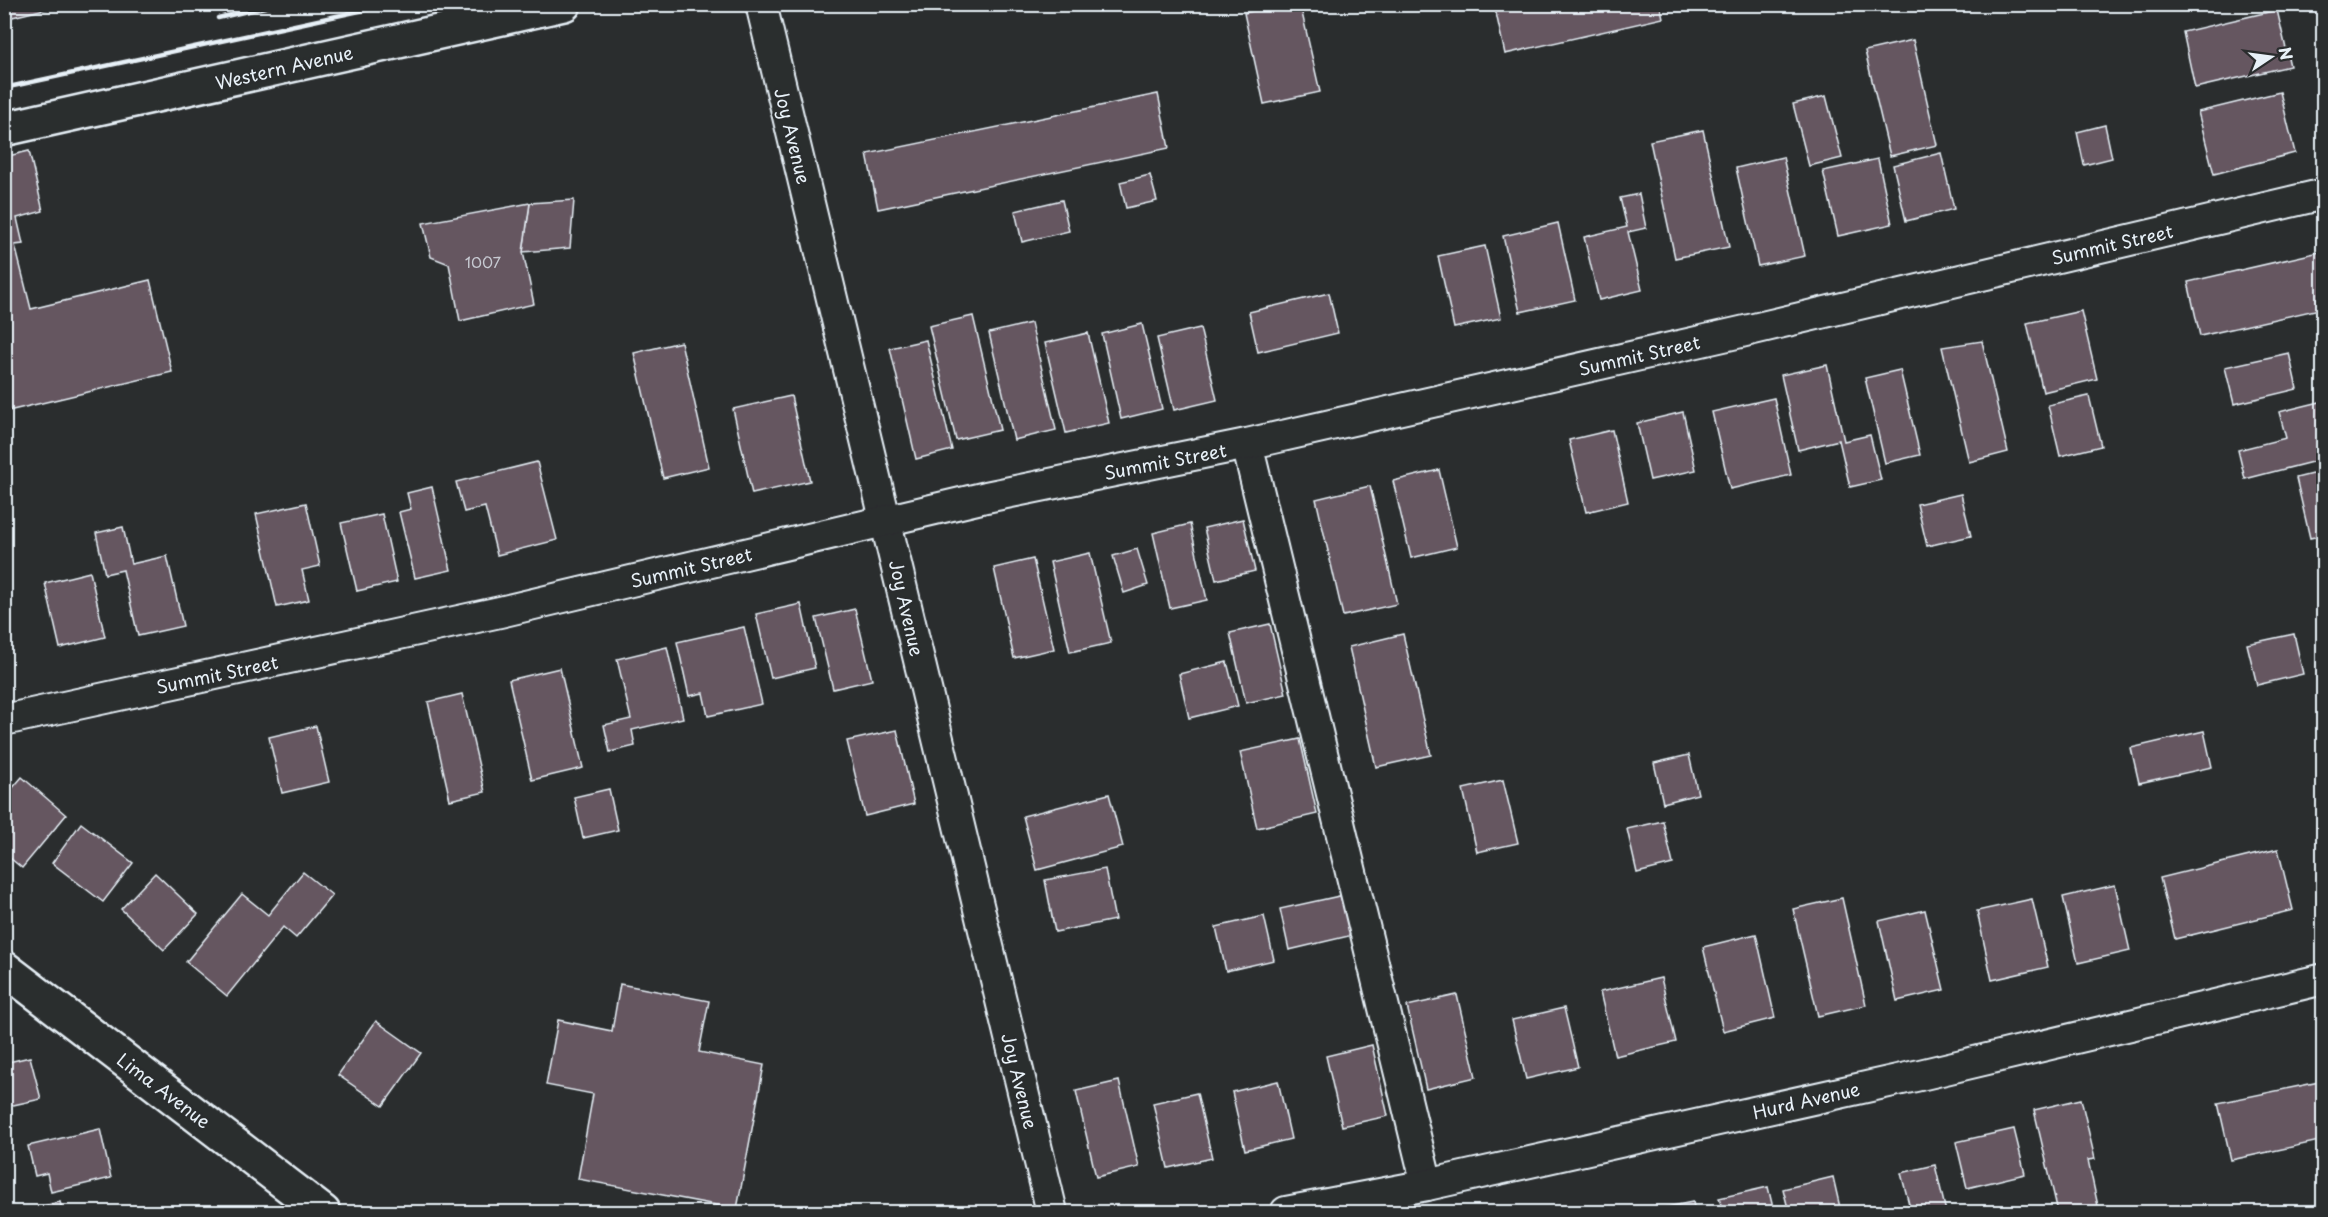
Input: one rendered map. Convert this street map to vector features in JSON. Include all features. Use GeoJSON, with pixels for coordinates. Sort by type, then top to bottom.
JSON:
{"type":"FeatureCollection","features":[{"type":"Feature","properties":{"kind":"main road","name":"Western Avenue"},"geometry":{"type":"LineString","coordinates":[[4,129],[564,4]]}},
{"type":"Feature","properties":{"kind":"main road","name":"Lima Avenue"},"geometry":{"type":"LineString","coordinates":[[4,968],[323,1212]]}},
{"type":"Feature","properties":{"kind":"street","name":"Joy Avenue"},"geometry":{"type":"LineString","coordinates":[[761,4],[1052,1212]]}},
{"type":"Feature","properties":{"kind":"street","name":"Summit Street"},"geometry":{"type":"LineString","coordinates":[[4,720],[500,612],[986,497],[1247,444],[1753,330],[2324,194]]}},
{"type":"Feature","properties":{"kind":"street"},"geometry":{"type":"LineString","coordinates":[[1247,444],[1427,1185]]}},
{"type":"Feature","properties":{"kind":"street","name":"Hurd Avenue"},"geometry":{"type":"LineString","coordinates":[[1286,1212],[1427,1185],[1920,1075],[2324,979]]}},
{"type":"Feature","properties":{"kind":"building"},"geometry":{"type":"Polygon","coordinates":[[[4,4],[66,4],[4,19],[4,4]]]}},
{"type":"Feature","properties":{"kind":"building"},"geometry":{"type":"Polygon","coordinates":[[[1284,4],[1300,4],[1320,92],[1264,104],[1244,13],[1284,4]]]}},
{"type":"Feature","properties":{"kind":"building"},"geometry":{"type":"Polygon","coordinates":[[[1494,4],[1660,4],[1663,18],[1505,54],[1494,4]]]}},
{"type":"Feature","properties":{"kind":"building"},"geometry":{"type":"Polygon","coordinates":[[[2188,4],[2205,4],[2189,8],[2188,4]]]}},
{"type":"Feature","properties":{"kind":"building"},"geometry":{"type":"Polygon","coordinates":[[[2277,10],[2290,66],[2195,88],[2183,32],[2277,10]]]}},
{"type":"Feature","properties":{"kind":"building"},"geometry":{"type":"Polygon","coordinates":[[[1913,40],[1937,145],[1890,156],[1865,51],[1913,40]]]}},
{"type":"Feature","properties":{"kind":"building"},"geometry":{"type":"Polygon","coordinates":[[[2280,92],[2295,153],[2214,174],[2198,112],[2280,92]]]}},
{"type":"Feature","properties":{"kind":"building"},"geometry":{"type":"Polygon","coordinates":[[[1158,94],[1169,148],[878,209],[867,154],[1158,94]]]}},
{"type":"Feature","properties":{"kind":"building"},"geometry":{"type":"Polygon","coordinates":[[[1826,96],[1842,158],[1809,166],[1793,104],[1826,96]]]}},
{"type":"Feature","properties":{"kind":"building"},"geometry":{"type":"Polygon","coordinates":[[[2105,125],[2112,158],[2084,165],[2077,132],[2105,125]]]}},
{"type":"Feature","properties":{"kind":"building"},"geometry":{"type":"Polygon","coordinates":[[[1703,130],[1729,247],[1675,258],[1650,141],[1703,130]]]}},
{"type":"Feature","properties":{"kind":"building"},"geometry":{"type":"Polygon","coordinates":[[[29,151],[43,211],[17,218],[23,244],[15,245],[31,309],[150,280],[172,372],[4,412],[4,157],[29,151]]]}},
{"type":"Feature","properties":{"kind":"building"},"geometry":{"type":"Polygon","coordinates":[[[1941,153],[1954,209],[1906,221],[1893,165],[1941,153]]]}},
{"type":"Feature","properties":{"kind":"building"},"geometry":{"type":"Polygon","coordinates":[[[1783,157],[1805,256],[1758,266],[1736,168],[1783,157]]]}},
{"type":"Feature","properties":{"kind":"building"},"geometry":{"type":"Polygon","coordinates":[[[1878,159],[1892,224],[1838,236],[1823,171],[1878,159]]]}},
{"type":"Feature","properties":{"kind":"building"},"geometry":{"type":"Polygon","coordinates":[[[1150,175],[1157,201],[1126,208],[1120,182],[1150,175]]]}},
{"type":"Feature","properties":{"kind":"building"},"geometry":{"type":"Polygon","coordinates":[[[1639,194],[1646,228],[1628,232],[1642,290],[1599,300],[1584,237],[1627,227],[1620,198],[1639,194]]]}},
{"type":"Feature","properties":{"kind":"building"},"geometry":{"type":"Polygon","coordinates":[[[574,200],[570,248],[523,252],[530,203],[574,200]]]}},
{"type":"Feature","properties":{"kind":"building"},"geometry":{"type":"Polygon","coordinates":[[[1062,200],[1069,231],[1022,242],[1015,211],[1062,200]]]}},
{"type":"Feature","properties":{"kind":"building"},"geometry":{"type":"Polygon","coordinates":[[[530,203],[523,252],[534,304],[460,321],[449,264],[431,257],[423,223],[530,203]]]}},
{"type":"Feature","properties":{"kind":"building"},"geometry":{"type":"Polygon","coordinates":[[[1558,223],[1575,300],[1520,312],[1503,236],[1558,223]]]}},
{"type":"Feature","properties":{"kind":"building"},"geometry":{"type":"Polygon","coordinates":[[[1485,246],[1501,318],[1454,328],[1438,256],[1485,246]]]}},
{"type":"Feature","properties":{"kind":"building"},"geometry":{"type":"Polygon","coordinates":[[[2324,251],[2324,308],[2200,336],[2188,282],[2324,251]]]}},
{"type":"Feature","properties":{"kind":"building"},"geometry":{"type":"Polygon","coordinates":[[[1329,293],[1338,333],[1258,352],[1249,312],[1329,293]]]}},
{"type":"Feature","properties":{"kind":"building"},"geometry":{"type":"Polygon","coordinates":[[[2081,311],[2097,379],[2043,392],[2027,323],[2081,311]]]}},
{"type":"Feature","properties":{"kind":"building"},"geometry":{"type":"Polygon","coordinates":[[[973,316],[1000,430],[956,440],[929,326],[973,316]]]}},
{"type":"Feature","properties":{"kind":"building"},"geometry":{"type":"Polygon","coordinates":[[[1031,323],[1056,430],[1014,440],[989,333],[1031,323]]]}},
{"type":"Feature","properties":{"kind":"building"},"geometry":{"type":"Polygon","coordinates":[[[1142,324],[1162,409],[1121,419],[1102,334],[1142,324]]]}},
{"type":"Feature","properties":{"kind":"building"},"geometry":{"type":"Polygon","coordinates":[[[1200,328],[1217,400],[1174,410],[1157,338],[1200,328]]]}},
{"type":"Feature","properties":{"kind":"building"},"geometry":{"type":"Polygon","coordinates":[[[1088,333],[1109,423],[1066,433],[1045,343],[1088,333]]]}},
{"type":"Feature","properties":{"kind":"building"},"geometry":{"type":"Polygon","coordinates":[[[926,340],[952,450],[916,459],[890,348],[926,340]]]}},
{"type":"Feature","properties":{"kind":"building"},"geometry":{"type":"Polygon","coordinates":[[[1982,341],[2008,452],[1969,462],[1942,347],[1982,341]]]}},
{"type":"Feature","properties":{"kind":"building"},"geometry":{"type":"Polygon","coordinates":[[[681,342],[709,467],[663,478],[634,353],[681,342]]]}},
{"type":"Feature","properties":{"kind":"building"},"geometry":{"type":"Polygon","coordinates":[[[2289,353],[2297,389],[2234,404],[2225,367],[2289,353]]]}},
{"type":"Feature","properties":{"kind":"building"},"geometry":{"type":"Polygon","coordinates":[[[1827,365],[1844,441],[1870,435],[1881,480],[1850,487],[1839,440],[1798,450],[1781,375],[1827,365]]]}},
{"type":"Feature","properties":{"kind":"building"},"geometry":{"type":"Polygon","coordinates":[[[1900,370],[1920,455],[1885,463],[1865,378],[1900,370]]]}},
{"type":"Feature","properties":{"kind":"building"},"geometry":{"type":"Polygon","coordinates":[[[791,396],[810,481],[752,494],[733,409],[791,396]]]}},
{"type":"Feature","properties":{"kind":"building"},"geometry":{"type":"Polygon","coordinates":[[[2089,396],[2101,446],[2060,456],[2048,405],[2089,396]]]}},
{"type":"Feature","properties":{"kind":"building"},"geometry":{"type":"Polygon","coordinates":[[[1774,398],[1791,475],[1730,489],[1712,412],[1774,398]]]}},
{"type":"Feature","properties":{"kind":"building"},"geometry":{"type":"Polygon","coordinates":[[[2324,401],[2324,459],[2245,479],[2238,450],[2286,438],[2279,412],[2324,401]]]}},
{"type":"Feature","properties":{"kind":"building"},"geometry":{"type":"Polygon","coordinates":[[[1683,412],[1696,470],[1650,480],[1637,423],[1683,412]]]}},
{"type":"Feature","properties":{"kind":"building"},"geometry":{"type":"Polygon","coordinates":[[[1612,430],[1628,502],[1586,512],[1569,440],[1612,430]]]}},
{"type":"Feature","properties":{"kind":"building"},"geometry":{"type":"Polygon","coordinates":[[[537,462],[557,540],[497,555],[485,507],[464,512],[456,482],[537,462]]]}},
{"type":"Feature","properties":{"kind":"building"},"geometry":{"type":"Polygon","coordinates":[[[1439,470],[1457,547],[1411,558],[1393,481],[1439,470]]]}},
{"type":"Feature","properties":{"kind":"building"},"geometry":{"type":"Polygon","coordinates":[[[2324,471],[2324,535],[2310,538],[2296,478],[2324,471]]]}},
{"type":"Feature","properties":{"kind":"building"},"geometry":{"type":"Polygon","coordinates":[[[1370,486],[1397,604],[1343,616],[1316,499],[1370,486]]]}},
{"type":"Feature","properties":{"kind":"building"},"geometry":{"type":"Polygon","coordinates":[[[432,487],[451,570],[415,578],[399,512],[411,509],[407,493],[432,487]]]}},
{"type":"Feature","properties":{"kind":"building"},"geometry":{"type":"Polygon","coordinates":[[[1961,494],[1971,536],[1927,546],[1917,504],[1961,494]]]}},
{"type":"Feature","properties":{"kind":"building"},"geometry":{"type":"Polygon","coordinates":[[[306,503],[320,566],[302,570],[309,600],[277,607],[256,514],[306,503]]]}},
{"type":"Feature","properties":{"kind":"building"},"geometry":{"type":"Polygon","coordinates":[[[382,514],[397,582],[357,591],[341,523],[382,514]]]}},
{"type":"Feature","properties":{"kind":"building"},"geometry":{"type":"Polygon","coordinates":[[[1243,519],[1255,571],[1216,580],[1204,528],[1243,519]]]}},
{"type":"Feature","properties":{"kind":"building"},"geometry":{"type":"Polygon","coordinates":[[[1190,524],[1207,600],[1170,608],[1153,533],[1190,524]]]}},
{"type":"Feature","properties":{"kind":"building"},"geometry":{"type":"Polygon","coordinates":[[[123,527],[131,564],[167,556],[183,626],[138,636],[123,570],[105,574],[96,533],[123,527]]]}},
{"type":"Feature","properties":{"kind":"building"},"geometry":{"type":"Polygon","coordinates":[[[1137,549],[1148,585],[1124,593],[1113,556],[1137,549]]]}},
{"type":"Feature","properties":{"kind":"building"},"geometry":{"type":"Polygon","coordinates":[[[1090,553],[1111,643],[1070,652],[1050,562],[1090,553]]]}},
{"type":"Feature","properties":{"kind":"building"},"geometry":{"type":"Polygon","coordinates":[[[1033,559],[1054,649],[1014,658],[994,568],[1033,559]]]}},
{"type":"Feature","properties":{"kind":"building"},"geometry":{"type":"Polygon","coordinates":[[[90,572],[105,637],[60,648],[45,583],[90,572]]]}},
{"type":"Feature","properties":{"kind":"building"},"geometry":{"type":"Polygon","coordinates":[[[801,604],[815,668],[771,678],[756,614],[801,604]]]}},
{"type":"Feature","properties":{"kind":"building"},"geometry":{"type":"Polygon","coordinates":[[[855,609],[872,680],[833,689],[816,618],[855,609]]]}},
{"type":"Feature","properties":{"kind":"building"},"geometry":{"type":"Polygon","coordinates":[[[1270,624],[1286,694],[1246,703],[1230,633],[1270,624]]]}},
{"type":"Feature","properties":{"kind":"building"},"geometry":{"type":"Polygon","coordinates":[[[744,627],[762,704],[708,716],[703,693],[689,696],[677,642],[744,627]]]}},
{"type":"Feature","properties":{"kind":"building"},"geometry":{"type":"Polygon","coordinates":[[[1403,634],[1431,755],[1376,767],[1349,647],[1403,634]]]}},
{"type":"Feature","properties":{"kind":"building"},"geometry":{"type":"Polygon","coordinates":[[[2294,634],[2303,674],[2257,685],[2247,644],[2294,634]]]}},
{"type":"Feature","properties":{"kind":"building"},"geometry":{"type":"Polygon","coordinates":[[[667,647],[683,718],[632,730],[635,746],[610,752],[604,725],[631,719],[617,659],[667,647]]]}},
{"type":"Feature","properties":{"kind":"building"},"geometry":{"type":"Polygon","coordinates":[[[1227,662],[1238,706],[1189,718],[1179,674],[1227,662]]]}},
{"type":"Feature","properties":{"kind":"building"},"geometry":{"type":"Polygon","coordinates":[[[560,668],[583,768],[532,780],[509,680],[560,668]]]}},
{"type":"Feature","properties":{"kind":"building"},"geometry":{"type":"Polygon","coordinates":[[[462,694],[485,792],[450,800],[428,702],[462,694]]]}},
{"type":"Feature","properties":{"kind":"building"},"geometry":{"type":"Polygon","coordinates":[[[316,726],[329,782],[282,793],[269,737],[316,726]]]}},
{"type":"Feature","properties":{"kind":"building"},"geometry":{"type":"Polygon","coordinates":[[[897,730],[914,804],[865,816],[847,741],[897,730]]]}},
{"type":"Feature","properties":{"kind":"building"},"geometry":{"type":"Polygon","coordinates":[[[2204,731],[2212,767],[2139,783],[2131,748],[2204,731]]]}},
{"type":"Feature","properties":{"kind":"building"},"geometry":{"type":"Polygon","coordinates":[[[1300,739],[1317,814],[1257,828],[1240,752],[1300,739]]]}},
{"type":"Feature","properties":{"kind":"building"},"geometry":{"type":"Polygon","coordinates":[[[1689,755],[1698,794],[1663,803],[1654,763],[1689,755]]]}},
{"type":"Feature","properties":{"kind":"building"},"geometry":{"type":"Polygon","coordinates":[[[22,777],[66,815],[22,868],[4,853],[4,798],[22,777]]]}},
{"type":"Feature","properties":{"kind":"building"},"geometry":{"type":"Polygon","coordinates":[[[1503,780],[1518,843],[1477,852],[1463,789],[1503,780]]]}},
{"type":"Feature","properties":{"kind":"building"},"geometry":{"type":"Polygon","coordinates":[[[609,789],[618,830],[583,838],[574,797],[609,789]]]}},
{"type":"Feature","properties":{"kind":"building"},"geometry":{"type":"Polygon","coordinates":[[[1109,794],[1123,847],[1037,870],[1023,816],[1109,794]]]}},
{"type":"Feature","properties":{"kind":"building"},"geometry":{"type":"Polygon","coordinates":[[[1663,821],[1673,864],[1637,873],[1627,829],[1663,821]]]}},
{"type":"Feature","properties":{"kind":"building"},"geometry":{"type":"Polygon","coordinates":[[[81,823],[133,863],[103,902],[52,863],[81,823]]]}},
{"type":"Feature","properties":{"kind":"building"},"geometry":{"type":"Polygon","coordinates":[[[2278,849],[2293,910],[2175,939],[2160,878],[2278,849]]]}},
{"type":"Feature","properties":{"kind":"building"},"geometry":{"type":"Polygon","coordinates":[[[1105,869],[1115,920],[1055,932],[1045,880],[1105,869]]]}},
{"type":"Feature","properties":{"kind":"building"},"geometry":{"type":"Polygon","coordinates":[[[303,872],[332,895],[296,938],[283,927],[227,996],[186,962],[242,894],[268,915],[303,872]]]}},
{"type":"Feature","properties":{"kind":"building"},"geometry":{"type":"Polygon","coordinates":[[[155,873],[198,914],[164,950],[121,909],[155,873]]]}},
{"type":"Feature","properties":{"kind":"building"},"geometry":{"type":"Polygon","coordinates":[[[2115,885],[2130,951],[2078,963],[2063,897],[2115,885]]]}},
{"type":"Feature","properties":{"kind":"building"},"geometry":{"type":"Polygon","coordinates":[[[1344,895],[1353,935],[1289,950],[1280,909],[1344,895]]]}},
{"type":"Feature","properties":{"kind":"building"},"geometry":{"type":"Polygon","coordinates":[[[1842,898],[1866,1005],[1818,1016],[1793,909],[1842,898]]]}},
{"type":"Feature","properties":{"kind":"building"},"geometry":{"type":"Polygon","coordinates":[[[2032,899],[2048,967],[1992,980],[1977,911],[2032,899]]]}},
{"type":"Feature","properties":{"kind":"building"},"geometry":{"type":"Polygon","coordinates":[[[1925,910],[1944,990],[1897,1001],[1879,921],[1925,910]]]}},
{"type":"Feature","properties":{"kind":"building"},"geometry":{"type":"Polygon","coordinates":[[[1264,916],[1274,960],[1226,971],[1216,927],[1264,916]]]}},
{"type":"Feature","properties":{"kind":"building"},"geometry":{"type":"Polygon","coordinates":[[[1756,934],[1775,1018],[1723,1031],[1703,947],[1756,934]]]}},
{"type":"Feature","properties":{"kind":"building"},"geometry":{"type":"Polygon","coordinates":[[[1661,978],[1676,1042],[1615,1056],[1600,992],[1661,978]]]}},
{"type":"Feature","properties":{"kind":"building"},"geometry":{"type":"Polygon","coordinates":[[[620,984],[709,1001],[699,1052],[764,1065],[737,1209],[578,1179],[593,1094],[546,1085],[558,1020],[612,1031],[620,984]]]}},
{"type":"Feature","properties":{"kind":"building"},"geometry":{"type":"Polygon","coordinates":[[[1457,995],[1476,1077],[1426,1089],[1407,1006],[1457,995]]]}},
{"type":"Feature","properties":{"kind":"building"},"geometry":{"type":"Polygon","coordinates":[[[1564,1008],[1578,1067],[1526,1079],[1512,1020],[1564,1008]]]}},
{"type":"Feature","properties":{"kind":"building"},"geometry":{"type":"Polygon","coordinates":[[[376,1021],[421,1053],[383,1106],[338,1075],[376,1021]]]}},
{"type":"Feature","properties":{"kind":"building"},"geometry":{"type":"Polygon","coordinates":[[[1372,1045],[1388,1116],[1342,1126],[1326,1056],[1372,1045]]]}},
{"type":"Feature","properties":{"kind":"building"},"geometry":{"type":"Polygon","coordinates":[[[30,1057],[41,1099],[4,1107],[4,1063],[30,1057]]]}},
{"type":"Feature","properties":{"kind":"building"},"geometry":{"type":"Polygon","coordinates":[[[1119,1081],[1139,1167],[1096,1177],[1076,1091],[1119,1081]]]}},
{"type":"Feature","properties":{"kind":"building"},"geometry":{"type":"Polygon","coordinates":[[[1278,1081],[1291,1139],[1245,1150],[1232,1092],[1278,1081]]]}},
{"type":"Feature","properties":{"kind":"building"},"geometry":{"type":"Polygon","coordinates":[[[2324,1081],[2324,1140],[2231,1160],[2218,1103],[2324,1081]]]}},
{"type":"Feature","properties":{"kind":"building"},"geometry":{"type":"Polygon","coordinates":[[[1197,1093],[1212,1158],[1168,1168],[1153,1103],[1197,1093]]]}},
{"type":"Feature","properties":{"kind":"building"},"geometry":{"type":"Polygon","coordinates":[[[2081,1099],[2095,1159],[2088,1160],[2098,1206],[2058,1212],[2034,1110],[2081,1099]]]}},
{"type":"Feature","properties":{"kind":"building"},"geometry":{"type":"Polygon","coordinates":[[[100,1129],[111,1178],[51,1192],[47,1173],[35,1176],[28,1146],[100,1129]]]}},
{"type":"Feature","properties":{"kind":"building"},"geometry":{"type":"Polygon","coordinates":[[[2014,1129],[2025,1174],[1967,1188],[1956,1142],[2014,1129]]]}},
{"type":"Feature","properties":{"kind":"building"},"geometry":{"type":"Polygon","coordinates":[[[1935,1165],[1946,1212],[1911,1212],[1901,1173],[1935,1165]]]}},
{"type":"Feature","properties":{"kind":"building"},"geometry":{"type":"Polygon","coordinates":[[[1833,1177],[1841,1212],[1789,1212],[1783,1189],[1833,1177]]]}},
{"type":"Feature","properties":{"kind":"building"},"geometry":{"type":"Polygon","coordinates":[[[1768,1187],[1774,1212],[1723,1212],[1719,1198],[1768,1187]]]}},
{"type":"Feature","properties":{"kind":"building"},"geometry":{"type":"Polygon","coordinates":[[[60,1202],[63,1212],[22,1212],[22,1211],[60,1202]]]}},
{"type":"Feature","properties":{"kind":"building"},"geometry":{"type":"Polygon","coordinates":[[[1693,1202],[1695,1212],[1642,1212],[1693,1202]]]}},
{"type":"Feature","properties":{"kind":"railway"},"geometry":{"type":"LineString","coordinates":[[218,18],[278,4]]}},
{"type":"Feature","properties":{"kind":"railway"},"geometry":{"type":"LineString","coordinates":[[4,88],[392,4]]}}]}
